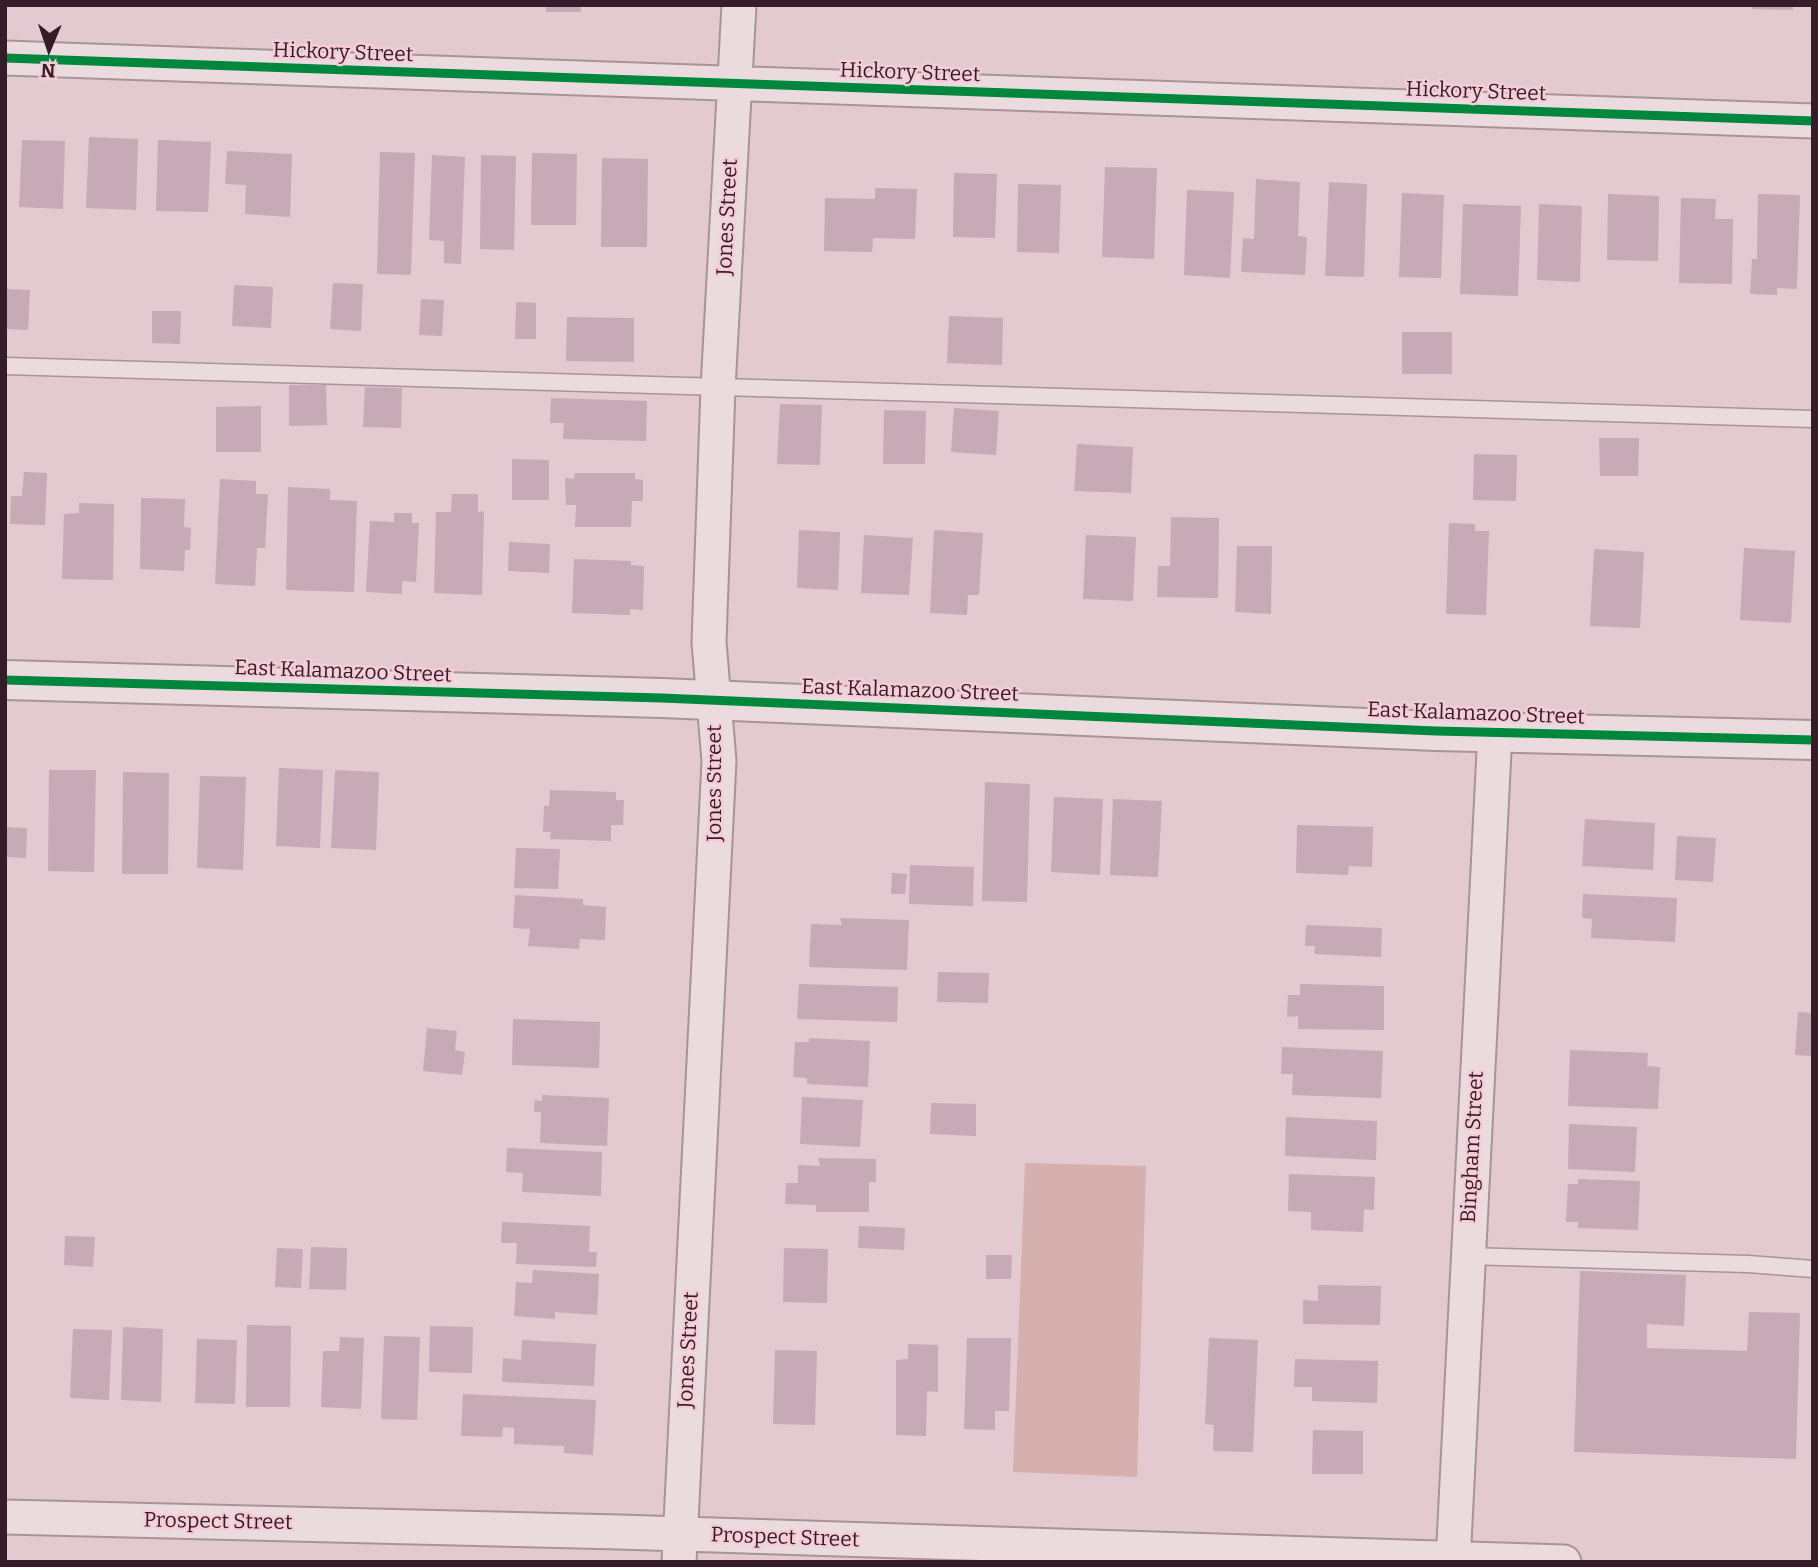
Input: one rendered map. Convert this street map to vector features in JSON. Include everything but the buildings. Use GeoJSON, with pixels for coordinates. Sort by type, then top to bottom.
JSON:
{"type":"FeatureCollection","features":[{"type":"Feature","properties":{"kind":"street","name":"Jones Street"},"geometry":{"type":"LineString","coordinates":[[680,1548],[719,761],[709,642],[718,388],[739,5]]}},
{"type":"Feature","properties":{"kind":"street","name":"Hickory Street"},"geometry":{"type":"LineString","coordinates":[[5,58],[1813,121]]}},
{"type":"Feature","properties":{"kind":"street","name":"East Kalamazoo Street"},"geometry":{"type":"LineString","coordinates":[[5,680],[714,702],[1495,732],[1813,740]]}},
{"type":"Feature","properties":{"kind":"street","name":"Bingham Street"},"geometry":{"type":"LineString","coordinates":[[1453,1560],[1495,732]]}},
{"type":"Feature","properties":{"kind":"street","name":"Prospect Street"},"geometry":{"type":"LineString","coordinates":[[5,1517],[680,1548],[1564,1562]]}},
{"type":"Feature","properties":{"kind":"lane"},"geometry":{"type":"LineString","coordinates":[[5,366],[1813,419]]}},
{"type":"Feature","properties":{"kind":"lane"},"geometry":{"type":"LineString","coordinates":[[1467,1256],[1748,1264],[1813,1269]]}},
{"type":"Feature","properties":{"kind":"shaded area"},"geometry":{"type":"Polygon","coordinates":[[[1025,1163],[1146,1166],[1137,1477],[1013,1472],[1025,1163]]]}},
{"type":"Feature","properties":{"kind":"cycle path"},"geometry":{"type":"LineString","coordinates":[[5,58],[1813,121]]}},
{"type":"Feature","properties":{"kind":"cycle path"},"geometry":{"type":"LineString","coordinates":[[5,680],[662,698],[1436,731],[1813,740]]}}]}
